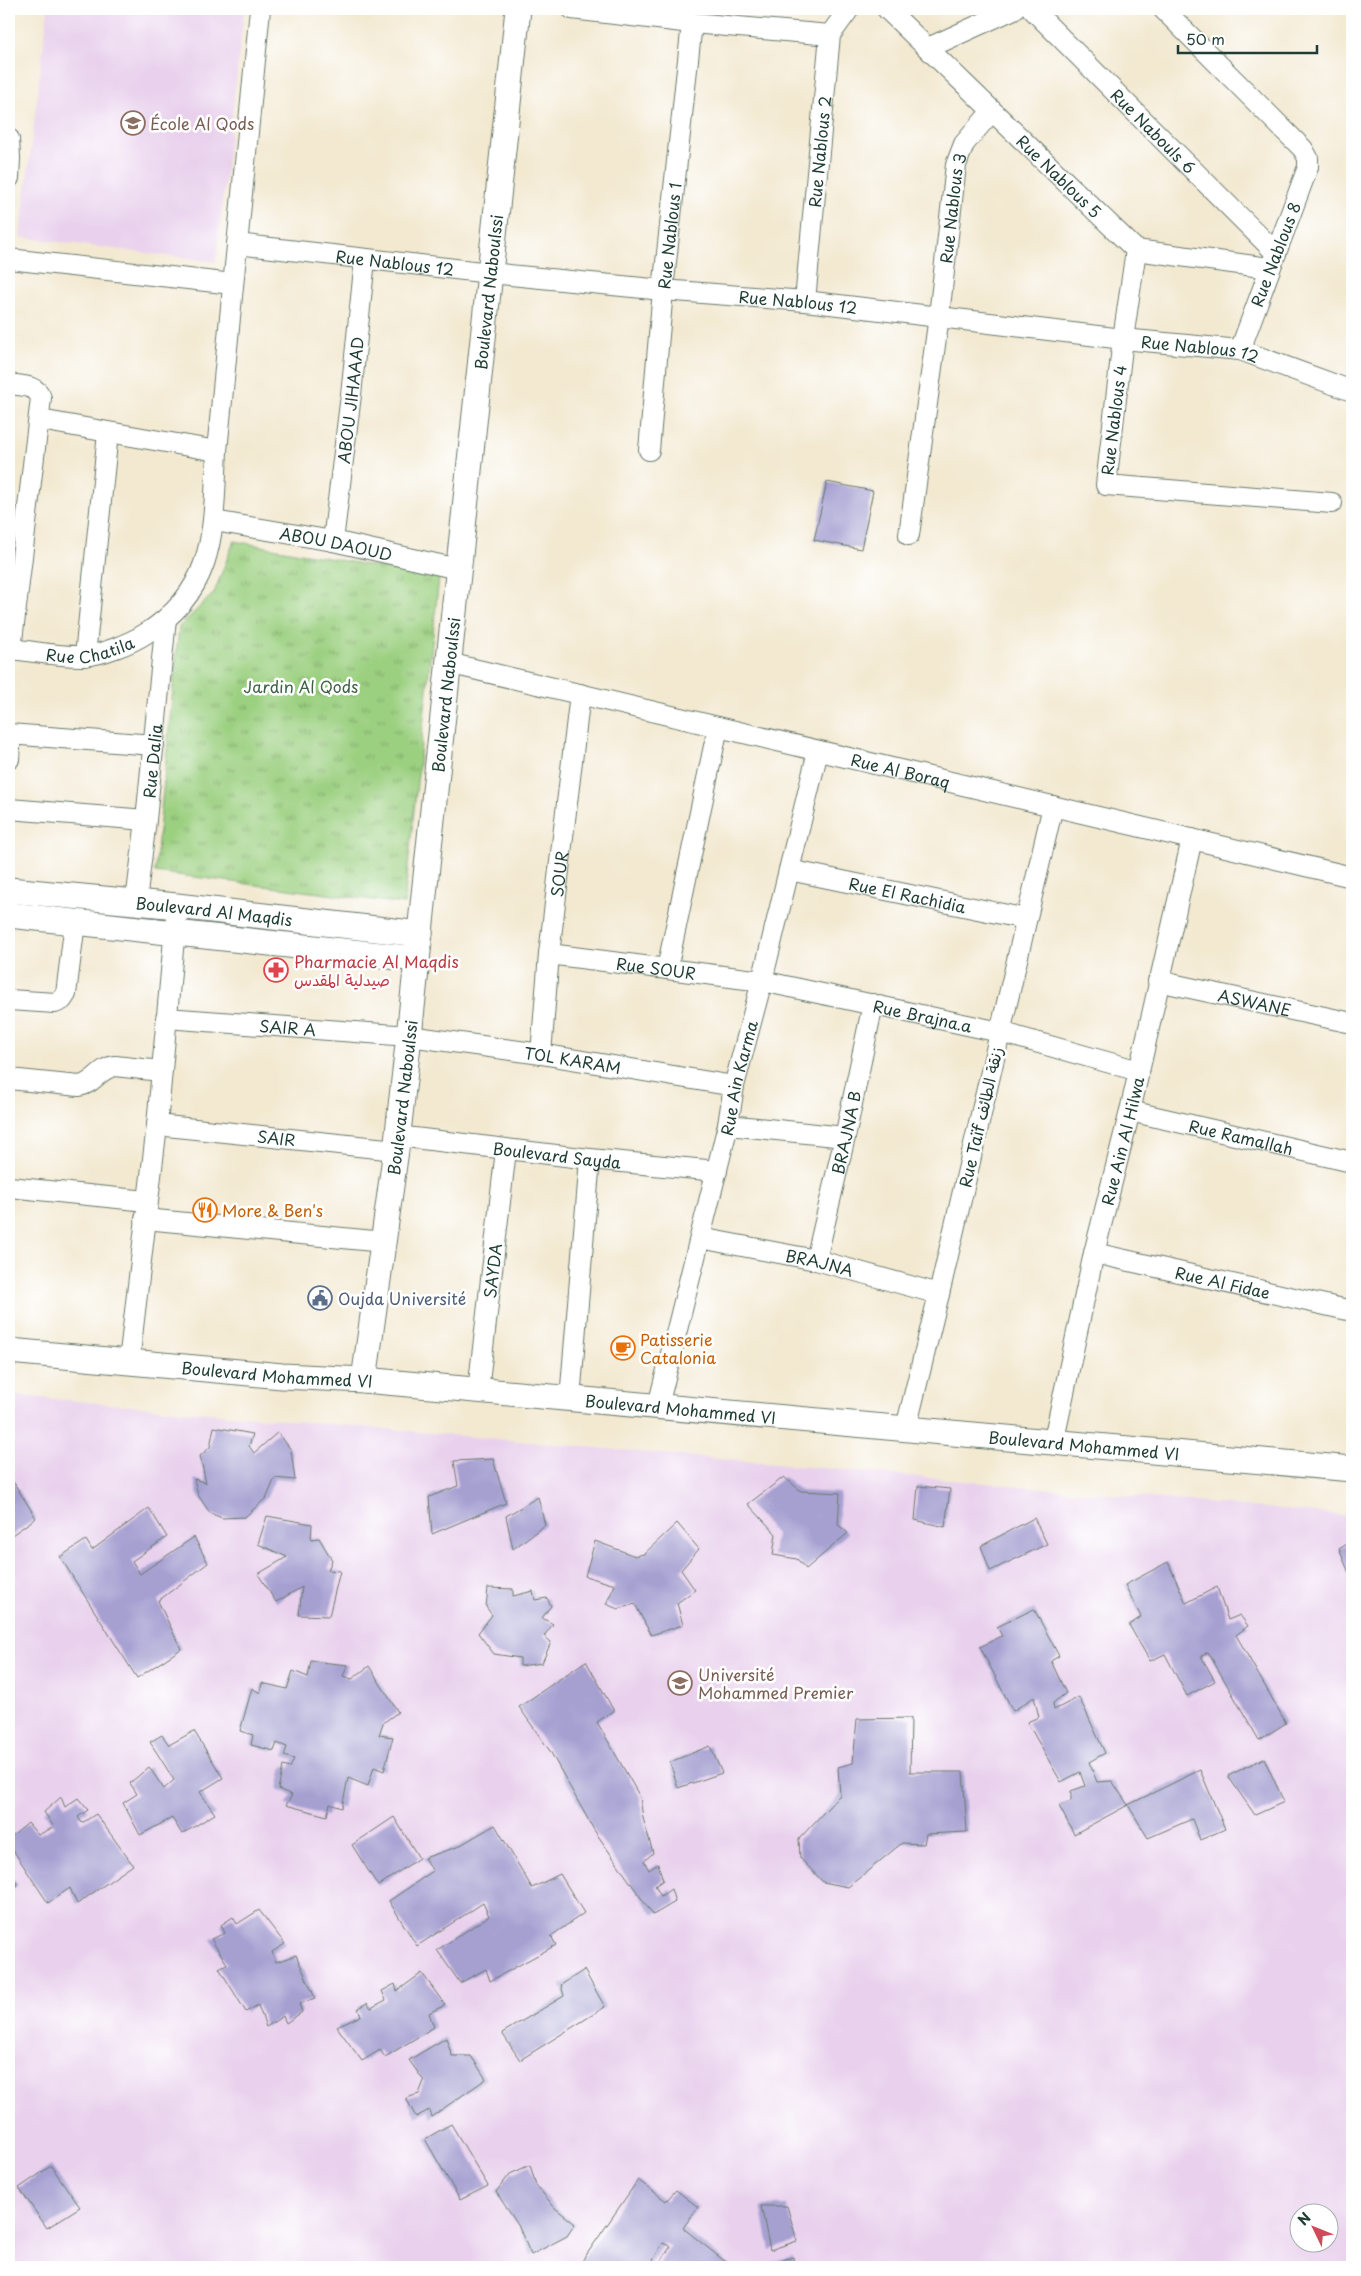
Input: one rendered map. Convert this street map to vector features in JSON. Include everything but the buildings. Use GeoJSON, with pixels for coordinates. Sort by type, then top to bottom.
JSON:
{"type":"FeatureCollection","features":[{"type":"Feature","properties":{"kind":"street","name":"Rue Chatila"},"geometry":{"type":"LineString","coordinates":[[10,649],[85,656],[139,638],[166,619],[191,592],[202,573],[214,521],[217,451],[260,9]]}},
{"type":"Feature","properties":{"kind":"street","name":"Boulevard Naboulssi"},"geometry":{"type":"LineString","coordinates":[[364,1380],[397,1143],[518,9]]}},
{"type":"Feature","properties":{"kind":"street"},"geometry":{"type":"LineString","coordinates":[[572,9],[692,23],[830,35],[849,9]]}},
{"type":"Feature","properties":{"kind":"street","name":"Rue Nablous 5"},"geometry":{"type":"LineString","coordinates":[[887,9],[1136,250]]}},
{"type":"Feature","properties":{"kind":"street"},"geometry":{"type":"LineString","coordinates":[[928,48],[1014,9]]}},
{"type":"Feature","properties":{"kind":"street","name":"Rue Nabouls 6"},"geometry":{"type":"LineString","coordinates":[[1032,9],[1273,260]]}},
{"type":"Feature","properties":{"kind":"street","name":"Rue Nablous 8"},"geometry":{"type":"LineString","coordinates":[[1162,9],[1302,149],[1308,158],[1308,167],[1240,350]]}},
{"type":"Feature","properties":{"kind":"street","name":"Rue Nablous 1"},"geometry":{"type":"LineString","coordinates":[[649,450],[663,290],[692,23]]}},
{"type":"Feature","properties":{"kind":"street","name":"Rue Nablous 2"},"geometry":{"type":"LineString","coordinates":[[805,301],[830,35]]}},
{"type":"Feature","properties":{"kind":"street","name":"Rue Nablous 3"},"geometry":{"type":"LineString","coordinates":[[908,535],[939,316],[959,153],[969,137],[992,110]]}},
{"type":"Feature","properties":{"kind":"street"},"geometry":{"type":"LineString","coordinates":[[9,139],[9,178]]}},
{"type":"Feature","properties":{"kind":"street","name":"Rue Nablous 12"},"geometry":{"type":"LineString","coordinates":[[238,244],[490,273],[663,290],[805,301],[1123,339],[1240,350],[1352,391]]}},
{"type":"Feature","properties":{"kind":"street"},"geometry":{"type":"LineString","coordinates":[[1136,250],[1273,260]]}},
{"type":"Feature","properties":{"kind":"street","name":"Rue Nablous 4"},"geometry":{"type":"LineString","coordinates":[[1136,250],[1123,339],[1106,484],[1332,503]]}},
{"type":"Feature","properties":{"kind":"street","name":"ABOU JIHAAAD"},"geometry":{"type":"LineString","coordinates":[[333,541],[352,395],[365,258]]}},
{"type":"Feature","properties":{"kind":"street"},"geometry":{"type":"LineString","coordinates":[[9,259],[233,284]]}},
{"type":"Feature","properties":{"kind":"street"},"geometry":{"type":"LineString","coordinates":[[9,384],[34,389],[39,392],[41,398],[40,420],[10,649]]}},
{"type":"Feature","properties":{"kind":"street"},"geometry":{"type":"LineString","coordinates":[[40,420],[217,451]]}},
{"type":"Feature","properties":{"kind":"street"},"geometry":{"type":"LineString","coordinates":[[85,656],[108,433]]}},
{"type":"Feature","properties":{"kind":"street","name":"ABOU DAOUD"},"geometry":{"type":"LineString","coordinates":[[214,521],[333,541],[458,569]]}},
{"type":"Feature","properties":{"kind":"street","name":"Rue Dalia"},"geometry":{"type":"LineString","coordinates":[[136,902],[166,619]]}},
{"type":"Feature","properties":{"kind":"street","name":"Rue Al Boraq"},"geometry":{"type":"LineString","coordinates":[[448,662],[1352,877]]}},
{"type":"Feature","properties":{"kind":"street","name":"SOUR"},"geometry":{"type":"LineString","coordinates":[[541,1054],[549,954],[580,694]]}},
{"type":"Feature","properties":{"kind":"street"},"geometry":{"type":"LineString","coordinates":[[667,969],[718,726]]}},
{"type":"Feature","properties":{"kind":"street"},"geometry":{"type":"LineString","coordinates":[[9,759],[10,735],[154,745]]}},
{"type":"Feature","properties":{"kind":"street","name":"Rue Ain Karma"},"geometry":{"type":"LineString","coordinates":[[658,1406],[728,1125],[734,1086],[762,981],[818,751]]}},
{"type":"Feature","properties":{"kind":"street","name":"Rue Taïf زنقة الطائف"},"geometry":{"type":"LineString","coordinates":[[906,1428],[1053,806]]}},
{"type":"Feature","properties":{"kind":"street"},"geometry":{"type":"LineString","coordinates":[[9,810],[146,820]]}},
{"type":"Feature","properties":{"kind":"street","name":"Rue Ain Al Hilwa"},"geometry":{"type":"LineString","coordinates":[[1054,1444],[1094,1253],[1130,1111],[1158,981],[1192,839]]}},
{"type":"Feature","properties":{"kind":"street","name":"Rue El Rachidia"},"geometry":{"type":"LineString","coordinates":[[789,870],[1026,919]]}},
{"type":"Feature","properties":{"kind":"street","name":"Boulevard Al Maqdis"},"geometry":{"type":"LineString","coordinates":[[9,890],[177,906],[420,934]]}},
{"type":"Feature","properties":{"kind":"street"},"geometry":{"type":"LineString","coordinates":[[129,1362],[157,1126],[177,906]]}},
{"type":"Feature","properties":{"kind":"street","name":"Boulevard Al Maqdis"},"geometry":{"type":"LineString","coordinates":[[9,915],[417,959]]}},
{"type":"Feature","properties":{"kind":"street"},"geometry":{"type":"LineString","coordinates":[[9,1000],[55,1003],[62,1000],[66,994],[75,922]]}},
{"type":"Feature","properties":{"kind":"street","name":"Rue SOUR"},"geometry":{"type":"LineString","coordinates":[[549,954],[762,981]]}},
{"type":"Feature","properties":{"kind":"street","name":"Rue Brajna.a"},"geometry":{"type":"LineString","coordinates":[[762,981],[1000,1032],[1139,1071]]}},
{"type":"Feature","properties":{"kind":"street","name":"ASWANE"},"geometry":{"type":"LineString","coordinates":[[1158,981],[1352,1023]]}},
{"type":"Feature","properties":{"kind":"street","name":"BRAJNA B"},"geometry":{"type":"LineString","coordinates":[[816,1260],[845,1137],[873,1004]]}},
{"type":"Feature","properties":{"kind":"street","name":"SAIR A"},"geometry":{"type":"LineString","coordinates":[[166,1018],[409,1036]]}},
{"type":"Feature","properties":{"kind":"street","name":"TOL KARAM"},"geometry":{"type":"LineString","coordinates":[[409,1036],[541,1054],[734,1086]]}},
{"type":"Feature","properties":{"kind":"street"},"geometry":{"type":"LineString","coordinates":[[9,1079],[78,1086],[88,1085],[108,1067],[161,1071]]}},
{"type":"Feature","properties":{"kind":"street","name":"Rue Ramallah"},"geometry":{"type":"LineString","coordinates":[[1130,1111],[1352,1162]]}},
{"type":"Feature","properties":{"kind":"street"},"geometry":{"type":"LineString","coordinates":[[728,1125],[845,1137]]}},
{"type":"Feature","properties":{"kind":"street","name":"SAIR"},"geometry":{"type":"LineString","coordinates":[[157,1126],[397,1143]]}},
{"type":"Feature","properties":{"kind":"street","name":"Boulevard Sayda"},"geometry":{"type":"LineString","coordinates":[[397,1143],[506,1150],[717,1171]]}},
{"type":"Feature","properties":{"kind":"street","name":"SAYDA"},"geometry":{"type":"LineString","coordinates":[[478,1391],[506,1150]]}},
{"type":"Feature","properties":{"kind":"street"},"geometry":{"type":"LineString","coordinates":[[570,1399],[590,1159]]}},
{"type":"Feature","properties":{"kind":"street"},"geometry":{"type":"LineString","coordinates":[[9,1187],[146,1210],[384,1242]]}},
{"type":"Feature","properties":{"kind":"street","name":"BRAJNA"},"geometry":{"type":"LineString","coordinates":[[700,1238],[816,1260],[939,1294]]}},
{"type":"Feature","properties":{"kind":"street","name":"Rue Al Fidae"},"geometry":{"type":"LineString","coordinates":[[1094,1253],[1352,1311]]}},
{"type":"Feature","properties":{"kind":"street","name":"Boulevard Mohammed VI"},"geometry":{"type":"LineString","coordinates":[[9,1351],[282,1376],[364,1380],[906,1428],[1054,1444],[1352,1469]]}},
{"type":"Feature","properties":{"kind":"shaded area","name":"École Al Qods"},"geometry":{"type":"Polygon","coordinates":[[[48,9],[244,9],[216,262],[20,237],[48,9]]]}},
{"type":"Feature","properties":{"kind":"shaded area","name":"Université Mohammed Premier"},"geometry":{"type":"Polygon","coordinates":[[[9,1395],[1352,1516],[1352,2267],[9,2267],[9,1395]]]}},
{"type":"Feature","properties":{"kind":"green space","name":"Jardin Al Qods"},"geometry":{"type":"Polygon","coordinates":[[[234,541],[439,578],[404,904],[155,872],[179,627],[214,593],[234,541]]]}},
{"type":"Feature","properties":{"kind":"place","name":"École Al Qods"},"geometry":{"type":"Point","coordinates":[133,123]}},
{"type":"Feature","properties":{"kind":"place","name":"Pharmacie Al Maqdis صيدلية المقدس"},"geometry":{"type":"Point","coordinates":[276,970]}},
{"type":"Feature","properties":{"kind":"place","name":"More & Ben's"},"geometry":{"type":"Point","coordinates":[205,1210]}},
{"type":"Feature","properties":{"kind":"place","name":"Oujda Université"},"geometry":{"type":"Point","coordinates":[320,1298]}},
{"type":"Feature","properties":{"kind":"place","name":"Patisserie Catalonia"},"geometry":{"type":"Point","coordinates":[623,1348]}},
{"type":"Feature","properties":{"kind":"place","name":"Université Mohammed Premier"},"geometry":{"type":"Point","coordinates":[680,1683]}}]}
